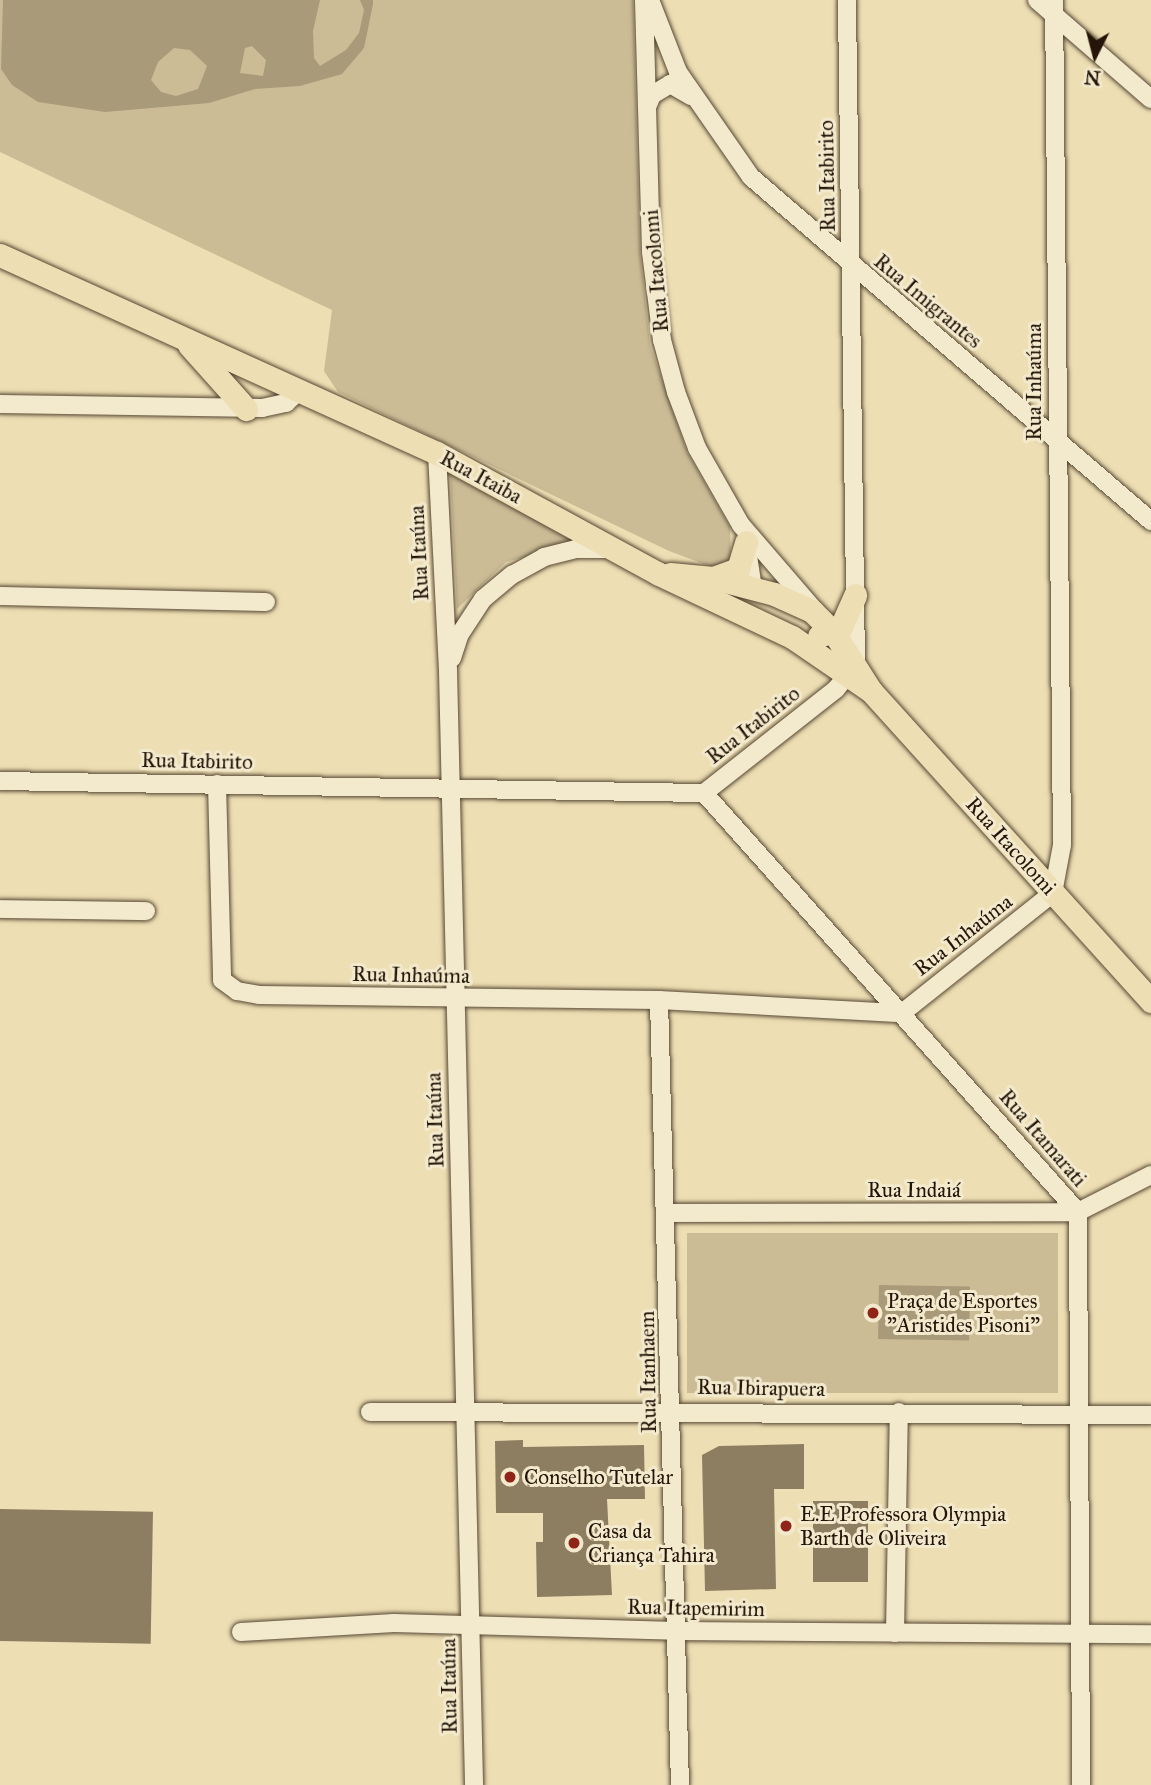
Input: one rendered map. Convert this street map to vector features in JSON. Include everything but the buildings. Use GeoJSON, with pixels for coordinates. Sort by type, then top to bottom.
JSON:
{"type":"FeatureCollection","features":[{"type":"Feature","properties":{"kind":"main road","name":"Rua Itaiba"},"geometry":{"type":"LineString","coordinates":[[0,237],[49,274]]}},
{"type":"Feature","properties":{"kind":"main road","name":"Rua Itaiba"},"geometry":{"type":"LineString","coordinates":[[0,255],[49,274],[437,453],[657,573],[792,637],[852,670]]}},
{"type":"Feature","properties":{"kind":"main road"},"geometry":{"type":"LineString","coordinates":[[176,333],[246,408]]}},
{"type":"Feature","properties":{"kind":"main road"},"geometry":{"type":"LineString","coordinates":[[713,578],[738,569],[743,533]]}},
{"type":"Feature","properties":{"kind":"main road","name":"Rua Itaiba"},"geometry":{"type":"LineString","coordinates":[[657,573],[713,578],[753,589],[811,611],[832,630],[852,670]]}},
{"type":"Feature","properties":{"kind":"main road"},"geometry":{"type":"LineString","coordinates":[[753,589],[762,623]]}},
{"type":"Feature","properties":{"kind":"main road"},"geometry":{"type":"LineString","coordinates":[[792,637],[832,630],[848,619],[855,594]]}},
{"type":"Feature","properties":{"kind":"main road","name":"Rua Itacolomi"},"geometry":{"type":"LineString","coordinates":[[852,670],[1151,1001]]}},
{"type":"Feature","properties":{"kind":"street","name":"Rua Itacolomi"},"geometry":{"type":"LineString","coordinates":[[644,0],[651,252],[662,340],[697,447],[743,533],[832,630]]}},
{"type":"Feature","properties":{"kind":"street","name":"Rua Imigrantes"},"geometry":{"type":"LineString","coordinates":[[650,0],[678,72],[751,177],[851,266],[1151,521]]}},
{"type":"Feature","properties":{"kind":"street","name":"Rua Itabirito"},"geometry":{"type":"LineString","coordinates":[[0,781],[704,793],[852,670],[855,594],[847,0]]}},
{"type":"Feature","properties":{"kind":"street"},"geometry":{"type":"LineString","coordinates":[[1037,0],[1054,8],[1151,99]]}},
{"type":"Feature","properties":{"kind":"street","name":"Rua Inhaúma"},"geometry":{"type":"LineString","coordinates":[[217,784],[222,980],[237,991],[259,995],[659,1000],[902,1013],[1053,893],[1062,845],[1054,8]]}},
{"type":"Feature","properties":{"kind":"street"},"geometry":{"type":"LineString","coordinates":[[646,107],[660,87],[670,84],[694,98]]}},
{"type":"Feature","properties":{"kind":"street"},"geometry":{"type":"LineString","coordinates":[[0,404],[275,407],[300,390]]}},
{"type":"Feature","properties":{"kind":"street","name":"Rua Itaúna"},"geometry":{"type":"LineString","coordinates":[[437,453],[448,671],[474,1785]]}},
{"type":"Feature","properties":{"kind":"street","name":"Rua Itacolomi"},"geometry":{"type":"LineString","coordinates":[[743,533],[753,589]]}},
{"type":"Feature","properties":{"kind":"street"},"geometry":{"type":"LineString","coordinates":[[448,671],[460,634],[483,599],[512,575],[544,557],[576,549],[615,549]]}},
{"type":"Feature","properties":{"kind":"street"},"geometry":{"type":"LineString","coordinates":[[0,596],[266,602]]}},
{"type":"Feature","properties":{"kind":"street","name":"Rua Itamarati"},"geometry":{"type":"LineString","coordinates":[[704,793],[1078,1212],[1081,1785]]}},
{"type":"Feature","properties":{"kind":"street"},"geometry":{"type":"LineString","coordinates":[[0,909],[146,911]]}},
{"type":"Feature","properties":{"kind":"street","name":"Rua Itanhaem"},"geometry":{"type":"LineString","coordinates":[[659,1000],[667,1213],[680,1785]]}},
{"type":"Feature","properties":{"kind":"street","name":"Rua Indaiá"},"geometry":{"type":"LineString","coordinates":[[667,1213],[1078,1212],[1151,1175]]}},
{"type":"Feature","properties":{"kind":"street","name":"Rua Ibirapuera"},"geometry":{"type":"LineString","coordinates":[[370,1412],[671,1410],[1151,1415]]}},
{"type":"Feature","properties":{"kind":"street"},"geometry":{"type":"LineString","coordinates":[[895,1633],[899,1412]]}},
{"type":"Feature","properties":{"kind":"street","name":"Rua Itapemirim"},"geometry":{"type":"LineString","coordinates":[[241,1632],[394,1623],[676,1631],[1151,1634]]}},
{"type":"Feature","properties":{"kind":"shaded area"},"geometry":{"type":"Polygon","coordinates":[[[0,0],[633,0],[640,253],[650,345],[687,452],[730,527],[731,561],[712,567],[669,551],[338,392],[324,371],[332,310],[0,152],[0,0]]]}},
{"type":"Feature","properties":{"kind":"shaded area"},"geometry":{"type":"Polygon","coordinates":[[[3,0],[320,0],[313,31],[314,58],[320,66],[346,50],[359,33],[364,10],[360,0],[373,0],[364,48],[342,74],[300,86],[255,89],[209,103],[105,112],[38,102],[12,85],[1,69],[3,0]],[[252,46],[245,48],[240,73],[263,76],[266,60],[252,46]],[[174,48],[158,62],[151,80],[161,92],[176,96],[198,89],[207,66],[190,50],[174,48]]]}},
{"type":"Feature","properties":{"kind":"shaded area"},"geometry":{"type":"Polygon","coordinates":[[[450,469],[585,540],[506,562],[457,609],[450,469]]]}},
{"type":"Feature","properties":{"kind":"shaded area","name":"Praça de Esportes \"Aristides Pisoni\""},"geometry":{"type":"Polygon","coordinates":[[[687,1233],[1058,1233],[1058,1393],[687,1393],[687,1233]]]}},
{"type":"Feature","properties":{"kind":"shaded area"},"geometry":{"type":"Polygon","coordinates":[[[879,1285],[970,1287],[969,1341],[878,1339],[879,1285]]]}},
{"type":"Feature","properties":{"kind":"place","name":"Praça de Esportes \"Aristides Pisoni\""},"geometry":{"type":"Point","coordinates":[873,1313]}},
{"type":"Feature","properties":{"kind":"place","name":"Conselho Tutelar"},"geometry":{"type":"Point","coordinates":[510,1477]}},
{"type":"Feature","properties":{"kind":"place","name":"E.E Professora Olympia Barth de Oliveira"},"geometry":{"type":"Point","coordinates":[786,1526]}},
{"type":"Feature","properties":{"kind":"place","name":"Casa da Criança Tahira"},"geometry":{"type":"Point","coordinates":[574,1543]}}]}
